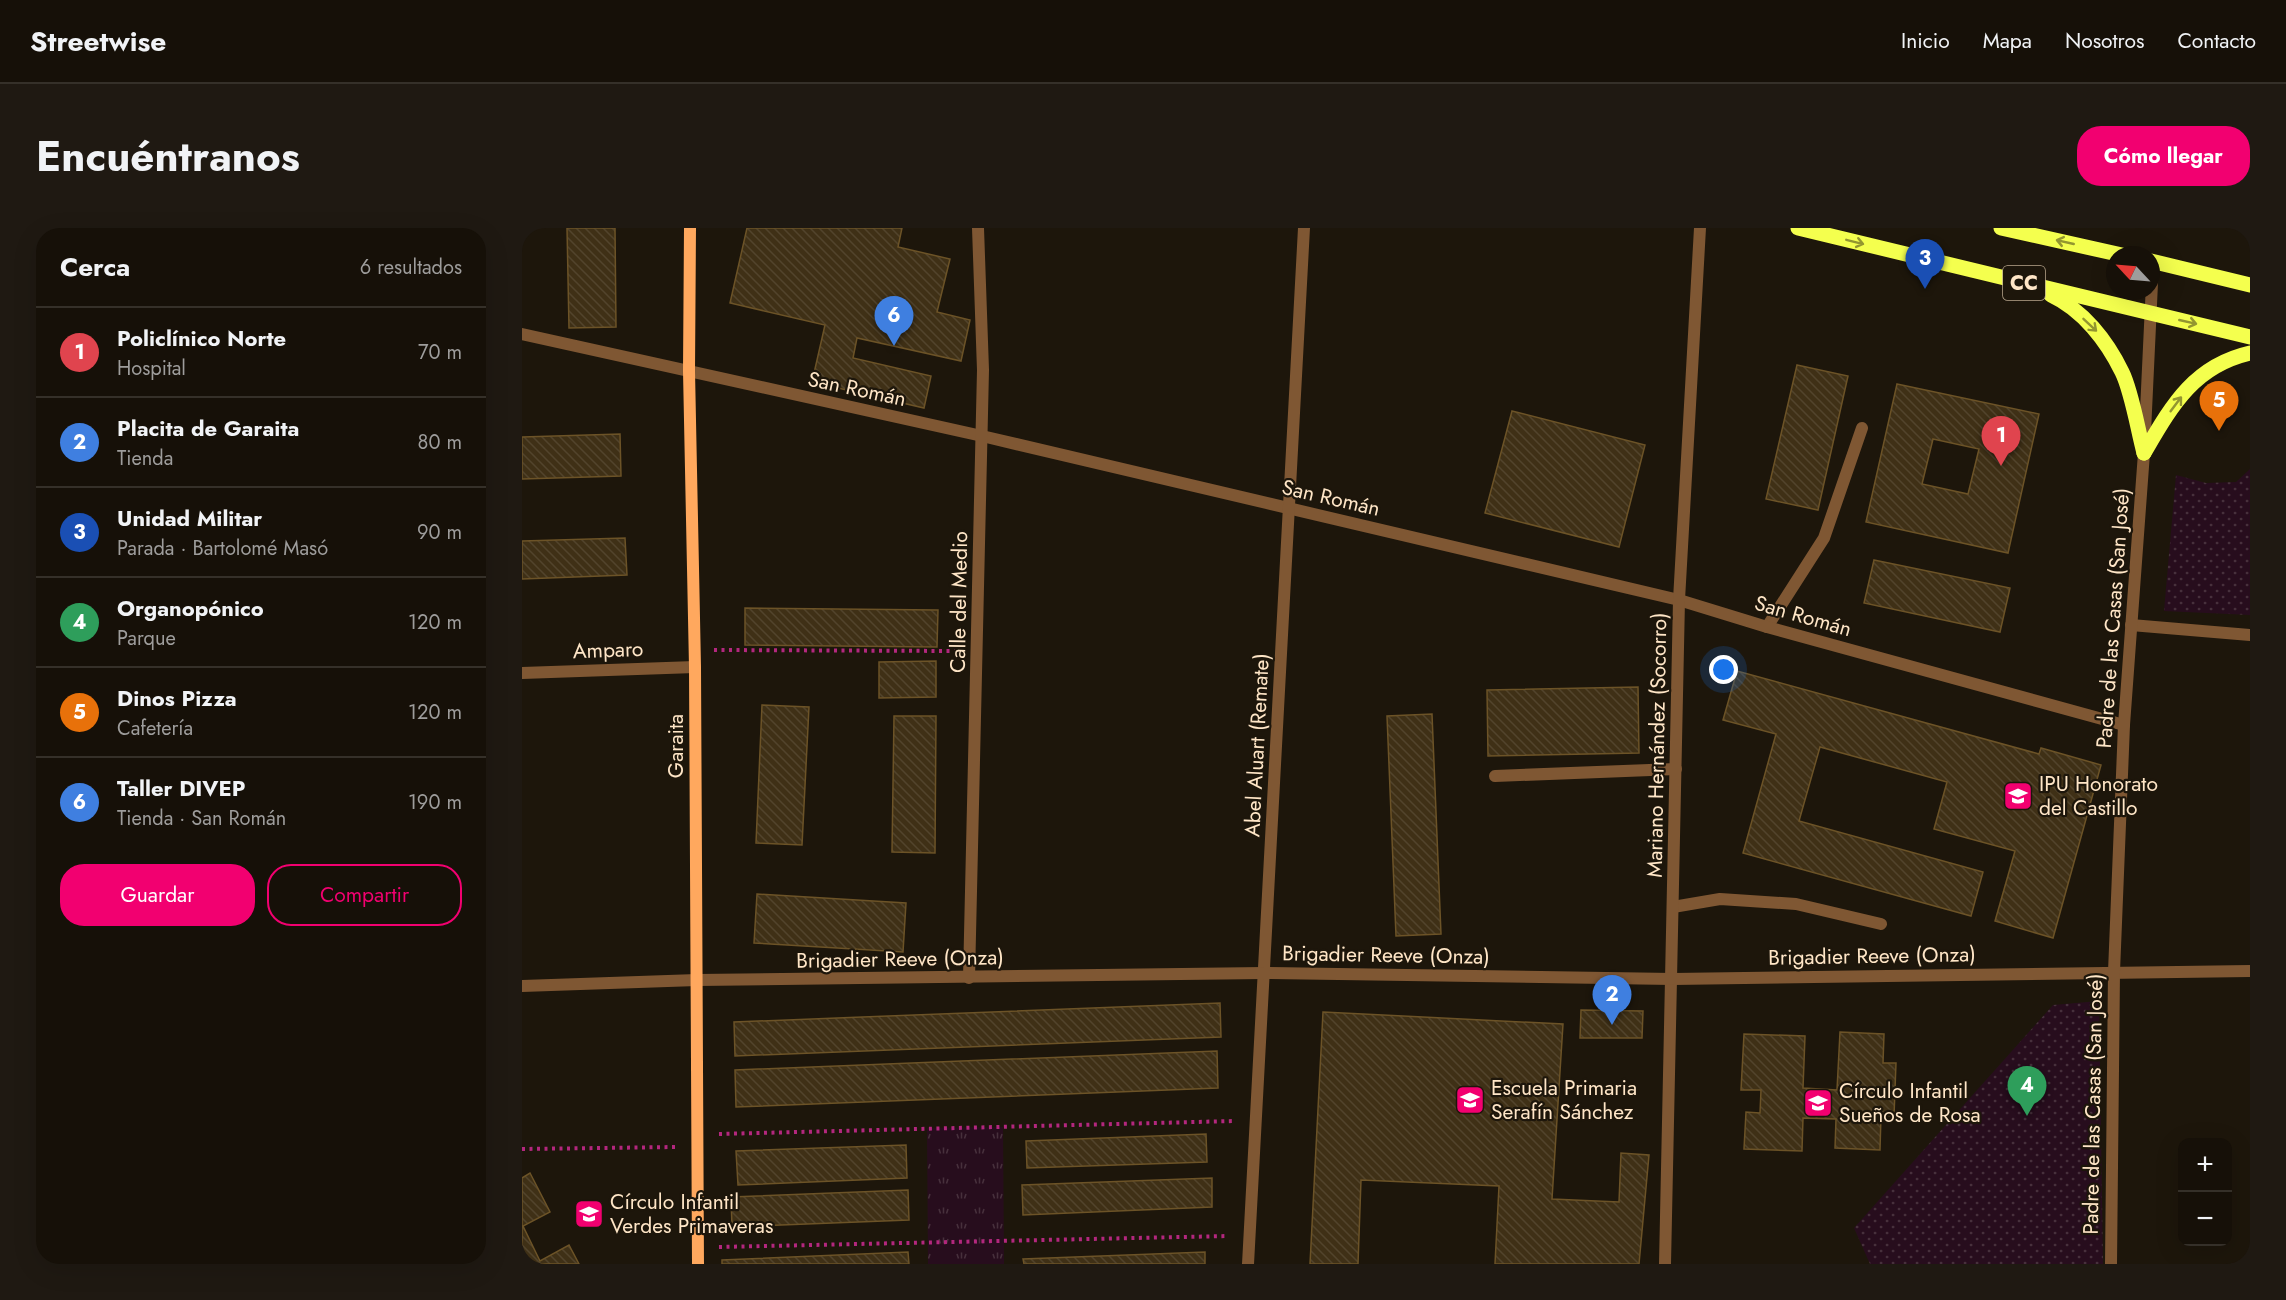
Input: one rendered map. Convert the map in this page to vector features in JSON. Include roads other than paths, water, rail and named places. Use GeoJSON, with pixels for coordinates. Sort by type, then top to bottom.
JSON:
{"type":"FeatureCollection","features":[{"type":"Feature","properties":{"kind":"main road","name":"Garaita"},"geometry":{"type":"LineString","coordinates":[[690,228],[688,371],[695,650],[698,1264]]}},
{"type":"Feature","properties":{"kind":"main road","name":"CC"},"geometry":{"type":"LineString","coordinates":[[1798,228],[2250,337]]}},
{"type":"Feature","properties":{"kind":"main road","name":"CC"},"geometry":{"type":"LineString","coordinates":[[2001,228],[2106,251]]}},
{"type":"Feature","properties":{"kind":"main road"},"geometry":{"type":"LineString","coordinates":[[2160,264],[2250,285]]}},
{"type":"Feature","properties":{"kind":"main road"},"geometry":{"type":"LineString","coordinates":[[2024,283],[2066,302],[2098,333],[2123,374],[2144,453]]}},
{"type":"Feature","properties":{"kind":"main road"},"geometry":{"type":"LineString","coordinates":[[2144,453],[2165,418],[2193,380],[2233,357],[2250,353]]}},
{"type":"Feature","properties":{"kind":"street","name":"Calle del Medio"},"geometry":{"type":"LineString","coordinates":[[969,978],[983,370],[978,228]]}},
{"type":"Feature","properties":{"kind":"street","name":"Abel Aluart (Remate)"},"geometry":{"type":"LineString","coordinates":[[1248,1264],[1304,228]]}},
{"type":"Feature","properties":{"kind":"street","name":"Mariano Hernández (Socorro)"},"geometry":{"type":"LineString","coordinates":[[1665,1264],[1673,979],[1679,600],[1700,228]]}},
{"type":"Feature","properties":{"kind":"street","name":"Padre de las Casas (San José)"},"geometry":{"type":"LineString","coordinates":[[2111,1264],[2114,972],[2124,725],[2144,453],[2151,300]]}},
{"type":"Feature","properties":{"kind":"street","name":"San Román"},"geometry":{"type":"LineString","coordinates":[[522,334],[982,436],[1679,600],[1767,627],[2124,725]]}},
{"type":"Feature","properties":{"kind":"street"},"geometry":{"type":"LineString","coordinates":[[1767,627],[1824,538],[1862,428]]}},
{"type":"Feature","properties":{"kind":"street"},"geometry":{"type":"LineString","coordinates":[[2131,625],[2250,636]]}},
{"type":"Feature","properties":{"kind":"street","name":"Amparo"},"geometry":{"type":"LineString","coordinates":[[522,673],[695,667]]}},
{"type":"Feature","properties":{"kind":"street"},"geometry":{"type":"LineString","coordinates":[[1495,776],[1676,769]]}},
{"type":"Feature","properties":{"kind":"street"},"geometry":{"type":"LineString","coordinates":[[1673,907],[1720,899],[1796,904],[1881,924]]}},
{"type":"Feature","properties":{"kind":"street","name":"Brigadier Reeve (Onza)"},"geometry":{"type":"LineString","coordinates":[[522,986],[697,980],[1264,973],[1673,979],[2250,970]]}},
{"type":"Feature","properties":{"kind":"place","name":"Unidad Militar"},"geometry":{"type":"Point","coordinates":[1925,289]}},
{"type":"Feature","properties":{"kind":"place","name":"Taller DIVEP"},"geometry":{"type":"Point","coordinates":[894,346]}},
{"type":"Feature","properties":{"kind":"place","name":"Dinos Pizza"},"geometry":{"type":"Point","coordinates":[2219,431]}},
{"type":"Feature","properties":{"kind":"place","name":"Policlínico Norte"},"geometry":{"type":"Point","coordinates":[2001,466]}},
{"type":"Feature","properties":{"kind":"place","name":"IPU Honorato del Castillo"},"geometry":{"type":"Point","coordinates":[2018,796]}},
{"type":"Feature","properties":{"kind":"place","name":"Placita de Garaita"},"geometry":{"type":"Point","coordinates":[1612,1025]}},
{"type":"Feature","properties":{"kind":"place","name":"Escuela Primaria Serafín Sánchez"},"geometry":{"type":"Point","coordinates":[1470,1100]}},
{"type":"Feature","properties":{"kind":"place","name":"Círculo Infantil Sueños de Rosa"},"geometry":{"type":"Point","coordinates":[1818,1103]}},
{"type":"Feature","properties":{"kind":"place","name":"Organopónico"},"geometry":{"type":"Point","coordinates":[2027,1116]}},
{"type":"Feature","properties":{"kind":"place","name":"Círculo Infantil Verdes Primaveras"},"geometry":{"type":"Point","coordinates":[589,1214]}}]}
